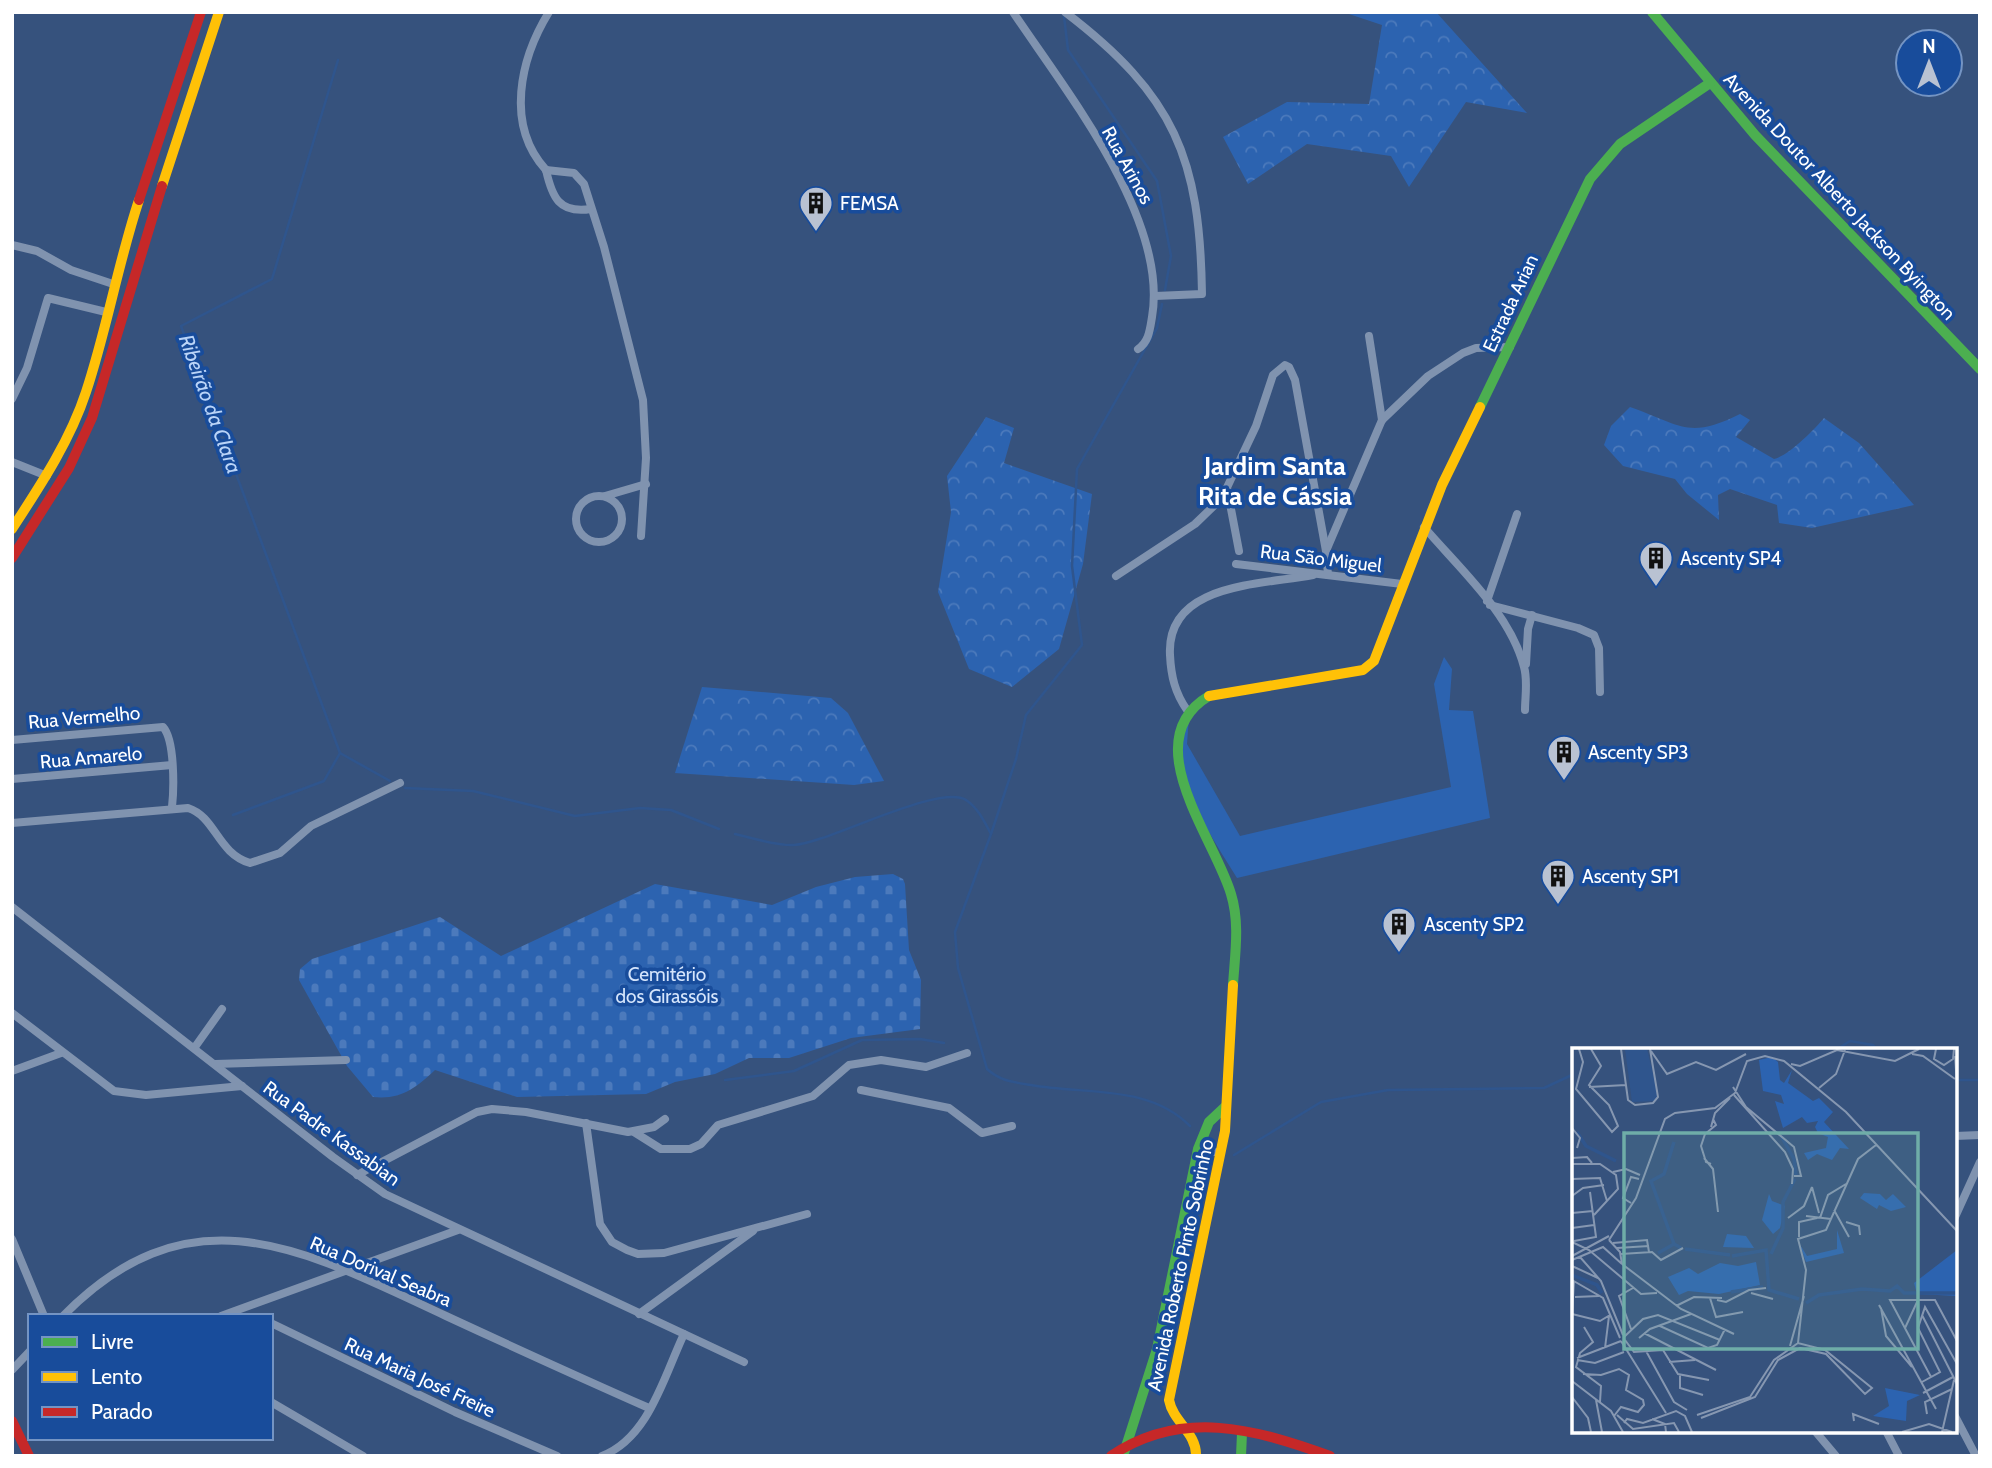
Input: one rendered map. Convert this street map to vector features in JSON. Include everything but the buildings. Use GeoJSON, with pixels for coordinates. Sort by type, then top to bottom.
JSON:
{"type":"FeatureCollection","features":[{"type":"Feature","properties":{"kind":"street"},"geometry":{"type":"LineString","coordinates":[[12,529],[47,476],[86,393],[113,284],[201,12]]}},
{"type":"Feature","properties":{"kind":"street"},"geometry":{"type":"LineString","coordinates":[[12,558],[82,442],[99,396],[128,289],[219,12]]}},
{"type":"Feature","properties":{"kind":"street"},"geometry":{"type":"LineString","coordinates":[[549,12],[528,53],[521,91],[521,110],[529,145],[546,170],[555,200],[565,208],[579,211],[591,209]]}},
{"type":"Feature","properties":{"kind":"street","name":"Rua Arinos"},"geometry":{"type":"LineString","coordinates":[[1013,12],[1129,195],[1146,246],[1155,296],[1149,333],[1144,345],[1138,349]]}},
{"type":"Feature","properties":{"kind":"street"},"geometry":{"type":"LineString","coordinates":[[1065,12],[1121,57],[1156,99],[1174,131],[1193,180],[1202,295],[1155,296]]}},
{"type":"Feature","properties":{"kind":"street","name":"Avenida Doutor Alberto Jackson Byington"},"geometry":{"type":"LineString","coordinates":[[1652,12],[1755,135],[1980,369]]}},
{"type":"Feature","properties":{"kind":"street","name":"Estrada Arian"},"geometry":{"type":"LineString","coordinates":[[1402,584],[1459,447],[1510,347],[1553,250],[1597,170],[1620,144],[1710,83]]}},
{"type":"Feature","properties":{"kind":"street"},"geometry":{"type":"LineString","coordinates":[[546,170],[575,173],[584,184],[642,400],[646,484],[641,537]]}},
{"type":"Feature","properties":{"kind":"street"},"geometry":{"type":"LineString","coordinates":[[12,245],[37,251],[71,270],[113,284]]}},
{"type":"Feature","properties":{"kind":"street"},"geometry":{"type":"LineString","coordinates":[[12,399],[27,368],[48,298],[106,312]]}},
{"type":"Feature","properties":{"kind":"street"},"geometry":{"type":"LineString","coordinates":[[1369,336],[1382,420]]}},
{"type":"Feature","properties":{"kind":"street"},"geometry":{"type":"LineString","coordinates":[[1326,551],[1382,420],[1408,393],[1448,362],[1476,348],[1510,347]]}},
{"type":"Feature","properties":{"kind":"street"},"geometry":{"type":"LineString","coordinates":[[1116,576],[1195,524],[1216,505],[1227,488],[1256,426],[1276,369],[1284,365],[1289,367],[1295,380],[1328,575]]}},
{"type":"Feature","properties":{"kind":"street"},"geometry":{"type":"LineString","coordinates":[[12,462],[47,476]]}},
{"type":"Feature","properties":{"kind":"street"},"geometry":{"type":"LineString","coordinates":[[605,496],[618,506],[622,521],[615,536],[609,540],[593,542],[581,535],[575,514],[589,498],[646,484]]}},
{"type":"Feature","properties":{"kind":"street"},"geometry":{"type":"LineString","coordinates":[[1227,488],[1239,551]]}},
{"type":"Feature","properties":{"kind":"street"},"geometry":{"type":"LineString","coordinates":[[1488,603],[1517,514]]}},
{"type":"Feature","properties":{"kind":"street"},"geometry":{"type":"LineString","coordinates":[[1424,527],[1488,603],[1514,642],[1526,670]]}},
{"type":"Feature","properties":{"kind":"street","name":"Rua São Miguel"},"geometry":{"type":"LineString","coordinates":[[1236,564],[1402,584]]}},
{"type":"Feature","properties":{"kind":"street"},"geometry":{"type":"LineString","coordinates":[[1313,575],[1217,593],[1188,607],[1178,619],[1170,648],[1178,698],[1187,710],[1208,696],[1363,670],[1378,653],[1402,584]]}},
{"type":"Feature","properties":{"kind":"street"},"geometry":{"type":"LineString","coordinates":[[1488,603],[1594,635],[1599,648],[1600,692]]}},
{"type":"Feature","properties":{"kind":"street"},"geometry":{"type":"LineString","coordinates":[[1525,710],[1528,629],[1532,615]]}},
{"type":"Feature","properties":{"kind":"street","name":"Avenida Roberto Pinto Sobrinho"},"geometry":{"type":"LineString","coordinates":[[1187,710],[1180,732],[1178,762],[1196,816],[1236,904],[1231,1064],[1221,1153],[1170,1390],[1169,1408],[1181,1427],[1194,1438],[1196,1456]]}},
{"type":"Feature","properties":{"kind":"street","name":"Rua Vermelho"},"geometry":{"type":"LineString","coordinates":[[12,740],[159,726],[167,733],[172,765]]}},
{"type":"Feature","properties":{"kind":"street"},"geometry":{"type":"LineString","coordinates":[[172,765],[172,807]]}},
{"type":"Feature","properties":{"kind":"street","name":"Rua Amarelo"},"geometry":{"type":"LineString","coordinates":[[12,779],[172,765]]}},
{"type":"Feature","properties":{"kind":"street"},"geometry":{"type":"LineString","coordinates":[[14,824],[172,807],[196,810],[227,851],[250,863],[280,853],[311,826],[400,783]]}},
{"type":"Feature","properties":{"kind":"street","name":"Rua Padre Kassabian"},"geometry":{"type":"LineString","coordinates":[[12,907],[385,1194],[744,1362]]}},
{"type":"Feature","properties":{"kind":"street"},"geometry":{"type":"LineString","coordinates":[[195,1047],[222,1009]]}},
{"type":"Feature","properties":{"kind":"street"},"geometry":{"type":"LineString","coordinates":[[12,1013],[114,1091],[130,1094],[242,1086]]}},
{"type":"Feature","properties":{"kind":"street"},"geometry":{"type":"LineString","coordinates":[[12,1071],[61,1052]]}},
{"type":"Feature","properties":{"kind":"street"},"geometry":{"type":"LineString","coordinates":[[357,1175],[477,1112],[506,1109],[634,1132],[661,1149],[690,1149],[701,1144],[718,1125],[813,1096],[849,1065],[871,1059],[926,1068],[967,1053]]}},
{"type":"Feature","properties":{"kind":"street"},"geometry":{"type":"LineString","coordinates":[[215,1064],[346,1060]]}},
{"type":"Feature","properties":{"kind":"street"},"geometry":{"type":"LineString","coordinates":[[860,1090],[949,1108],[982,1133],[1012,1126]]}},
{"type":"Feature","properties":{"kind":"street","name":"Avenida Roberto Pinto Sobrinho"},"geometry":{"type":"LineString","coordinates":[[1124,1451],[1157,1349],[1198,1149],[1209,1122],[1225,1107]]}},
{"type":"Feature","properties":{"kind":"street"},"geometry":{"type":"LineString","coordinates":[[634,1132],[654,1127],[665,1119]]}},
{"type":"Feature","properties":{"kind":"street"},"geometry":{"type":"LineString","coordinates":[[586,1123],[600,1224],[612,1242],[627,1251],[651,1254],[807,1214]]}},
{"type":"Feature","properties":{"kind":"street"},"geometry":{"type":"LineString","coordinates":[[1957,1136],[1980,1135]]}},
{"type":"Feature","properties":{"kind":"street"},"geometry":{"type":"LineString","coordinates":[[1198,1149],[1221,1153]]}},
{"type":"Feature","properties":{"kind":"street"},"geometry":{"type":"LineString","coordinates":[[1957,1213],[1980,1162]]}},
{"type":"Feature","properties":{"kind":"street"},"geometry":{"type":"LineString","coordinates":[[639,1314],[758,1227]]}},
{"type":"Feature","properties":{"kind":"street"},"geometry":{"type":"LineString","coordinates":[[228,1314],[458,1230]]}},
{"type":"Feature","properties":{"kind":"street"},"geometry":{"type":"LineString","coordinates":[[12,1239],[43,1314]]}},
{"type":"Feature","properties":{"kind":"street","name":"Rua Dorival Seabra"},"geometry":{"type":"LineString","coordinates":[[65,1314],[102,1281],[130,1264],[195,1241],[229,1239],[264,1242],[351,1271],[649,1408]]}},
{"type":"Feature","properties":{"kind":"street"},"geometry":{"type":"LineString","coordinates":[[243,1310],[252,1314]]}},
{"type":"Feature","properties":{"kind":"street","name":"Rua Maria José Freire"},"geometry":{"type":"LineString","coordinates":[[273,1324],[455,1412],[557,1456]]}},
{"type":"Feature","properties":{"kind":"street"},"geometry":{"type":"LineString","coordinates":[[602,1456],[630,1440],[649,1408],[684,1334]]}},
{"type":"Feature","properties":{"kind":"street"},"geometry":{"type":"LineString","coordinates":[[12,1370],[28,1353]]}},
{"type":"Feature","properties":{"kind":"street"},"geometry":{"type":"LineString","coordinates":[[273,1403],[363,1456]]}},
{"type":"Feature","properties":{"kind":"street"},"geometry":{"type":"LineString","coordinates":[[1957,1420],[1976,1456]]}},
{"type":"Feature","properties":{"kind":"street"},"geometry":{"type":"LineString","coordinates":[[12,1421],[29,1456]]}},
{"type":"Feature","properties":{"kind":"street"},"geometry":{"type":"LineString","coordinates":[[1111,1456],[1149,1435],[1181,1427],[1242,1433],[1293,1443],[1330,1456]]}},
{"type":"Feature","properties":{"kind":"street"},"geometry":{"type":"LineString","coordinates":[[1241,1456],[1242,1433]]}},
{"type":"Feature","properties":{"kind":"street"},"geometry":{"type":"LineString","coordinates":[[1817,1433],[1836,1456]]}},
{"type":"Feature","properties":{"kind":"street"},"geometry":{"type":"LineString","coordinates":[[1887,1433],[1899,1456]]}},
{"type":"Feature","properties":{"kind":"green space"},"geometry":{"type":"Polygon","coordinates":[[[1343,12],[1436,12],[1527,113],[1466,102],[1409,187],[1391,156],[1307,144],[1248,184],[1223,137],[1287,102],[1369,104],[1382,25],[1343,12]]]}},
{"type":"Feature","properties":{"kind":"green space"},"geometry":{"type":"Polygon","coordinates":[[[1630,407],[1674,424],[1696,428],[1722,422],[1740,414],[1750,420],[1736,437],[1774,459],[1793,448],[1824,418],[1859,443],[1914,505],[1812,528],[1779,523],[1777,505],[1730,489],[1718,495],[1719,520],[1687,494],[1675,479],[1623,466],[1604,445],[1611,426],[1630,407]]]}},
{"type":"Feature","properties":{"kind":"green space"},"geometry":{"type":"Polygon","coordinates":[[[986,417],[1014,428],[1004,463],[1092,494],[1083,564],[1059,649],[1012,687],[969,669],[938,592],[951,512],[947,476],[986,417]]]}},
{"type":"Feature","properties":{"kind":"green space"},"geometry":{"type":"Polygon","coordinates":[[[1444,657],[1452,669],[1449,710],[1473,711],[1490,818],[1237,878],[1201,818],[1187,785],[1180,749],[1185,721],[1189,717],[1187,744],[1240,836],[1451,787],[1434,684],[1444,657]]]}},
{"type":"Feature","properties":{"kind":"green space"},"geometry":{"type":"Polygon","coordinates":[[[702,687],[831,698],[848,713],[884,781],[854,785],[675,773],[702,687]]]}},
{"type":"Feature","properties":{"kind":"green space","name":"Cemitério dos Girassóis"},"geometry":{"type":"Polygon","coordinates":[[[893,874],[903,879],[905,884],[909,950],[921,980],[920,1029],[851,1038],[789,1058],[749,1058],[715,1074],[675,1082],[646,1094],[517,1097],[435,1070],[400,1095],[373,1097],[347,1066],[299,980],[300,969],[312,959],[440,917],[501,956],[655,884],[772,905],[816,887],[855,877],[893,874]]]}},
{"type":"Feature","properties":{"kind":"waterway"},"geometry":{"type":"LineString","coordinates":[[1064,16],[1068,50],[1157,181],[1171,256],[1165,290]]}},
{"type":"Feature","properties":{"kind":"waterway","name":"Ribeirão da Clara"},"geometry":{"type":"LineString","coordinates":[[338,60],[272,279],[181,326],[340,753]]}},
{"type":"Feature","properties":{"kind":"waterway"},"geometry":{"type":"LineString","coordinates":[[991,834],[1016,759],[1026,715],[1082,645],[1072,566],[1077,469],[1157,328],[1162,304]]}},
{"type":"Feature","properties":{"kind":"waterway","name":"Ribeirão da Clara"},"geometry":{"type":"LineString","coordinates":[[233,815],[324,781],[340,753],[390,781]]}},
{"type":"Feature","properties":{"kind":"waterway","name":"Ribeirão da Clara"},"geometry":{"type":"LineString","coordinates":[[405,788],[473,791],[575,816],[640,808],[671,810],[719,829]]}},
{"type":"Feature","properties":{"kind":"waterway","name":"Ribeirão da Clara"},"geometry":{"type":"LineString","coordinates":[[735,834],[794,845],[831,835],[909,806],[952,797],[966,800],[977,811],[991,834],[955,932],[958,968],[987,1069],[1002,1079],[1018,1083],[1136,1097],[1155,1103],[1190,1126]]}},
{"type":"Feature","properties":{"kind":"waterway"},"geometry":{"type":"LineString","coordinates":[[725,1080],[794,1071],[862,1040],[920,1039],[944,1043]]}},
{"type":"Feature","properties":{"kind":"waterway"},"geometry":{"type":"LineString","coordinates":[[1839,1048],[1850,1041],[1873,1045],[1875,1048]]}},
{"type":"Feature","properties":{"kind":"waterway"},"geometry":{"type":"LineString","coordinates":[[1234,1155],[1321,1102],[1388,1090],[1544,1088],[1572,1075]]}},
{"type":"Feature","properties":{"kind":"waterway"},"geometry":{"type":"LineString","coordinates":[[1957,1080],[1980,1080]]}},
{"type":"Feature","properties":{"kind":"traffic: fast"},"geometry":{"type":"LineString","coordinates":[[1652,12],[1755,135],[1980,369]]}},
{"type":"Feature","properties":{"kind":"traffic: fast"},"geometry":{"type":"LineString","coordinates":[[1480,407],[1590,179],[1620,144],[1710,83]]}},
{"type":"Feature","properties":{"kind":"traffic: fast"},"geometry":{"type":"LineString","coordinates":[[1209,696],[1188,715],[1179,737],[1179,763],[1186,790],[1234,905],[1236,939],[1233,985]]}},
{"type":"Feature","properties":{"kind":"traffic: fast"},"geometry":{"type":"LineString","coordinates":[[1123,1456],[1157,1349],[1198,1149],[1209,1122],[1225,1107]]}},
{"type":"Feature","properties":{"kind":"traffic: fast"},"geometry":{"type":"LineString","coordinates":[[1241,1456],[1242,1433]]}},
{"type":"Feature","properties":{"kind":"traffic: slow"},"geometry":{"type":"LineString","coordinates":[[162,186],[219,12]]}},
{"type":"Feature","properties":{"kind":"traffic: slow"},"geometry":{"type":"LineString","coordinates":[[12,529],[54,463],[79,410],[139,200]]}},
{"type":"Feature","properties":{"kind":"traffic: slow"},"geometry":{"type":"LineString","coordinates":[[1209,696],[1363,670],[1374,661],[1442,485],[1480,407]]}},
{"type":"Feature","properties":{"kind":"traffic: slow"},"geometry":{"type":"LineString","coordinates":[[1196,1456],[1193,1441],[1175,1415],[1169,1400],[1225,1131],[1233,985]]}},
{"type":"Feature","properties":{"kind":"traffic: jam"},"geometry":{"type":"LineString","coordinates":[[139,200],[201,12]]}},
{"type":"Feature","properties":{"kind":"traffic: jam"},"geometry":{"type":"LineString","coordinates":[[12,558],[69,468],[92,418],[162,186]]}},
{"type":"Feature","properties":{"kind":"traffic: jam"},"geometry":{"type":"LineString","coordinates":[[12,1421],[29,1456]]}},
{"type":"Feature","properties":{"kind":"traffic: jam"},"geometry":{"type":"LineString","coordinates":[[1111,1456],[1138,1441],[1165,1432],[1192,1428],[1246,1431],[1330,1456]]}},
{"type":"Feature","properties":{"kind":"place","name":"FEMSA"},"geometry":{"type":"Point","coordinates":[816,233]}},
{"type":"Feature","properties":{"kind":"place","name":"Ascenty SP4"},"geometry":{"type":"Point","coordinates":[1656,588]}},
{"type":"Feature","properties":{"kind":"place","name":"Ascenty SP3"},"geometry":{"type":"Point","coordinates":[1564,782]}},
{"type":"Feature","properties":{"kind":"place","name":"Ascenty SP1"},"geometry":{"type":"Point","coordinates":[1558,906]}},
{"type":"Feature","properties":{"kind":"place","name":"Ascenty SP2"},"geometry":{"type":"Point","coordinates":[1399,954]}},
{"type":"Feature","properties":{"kind":"district","name":"Jardim Santa Rita de Cássia"},"geometry":{"type":"Point","coordinates":[1275,481]}}]}
